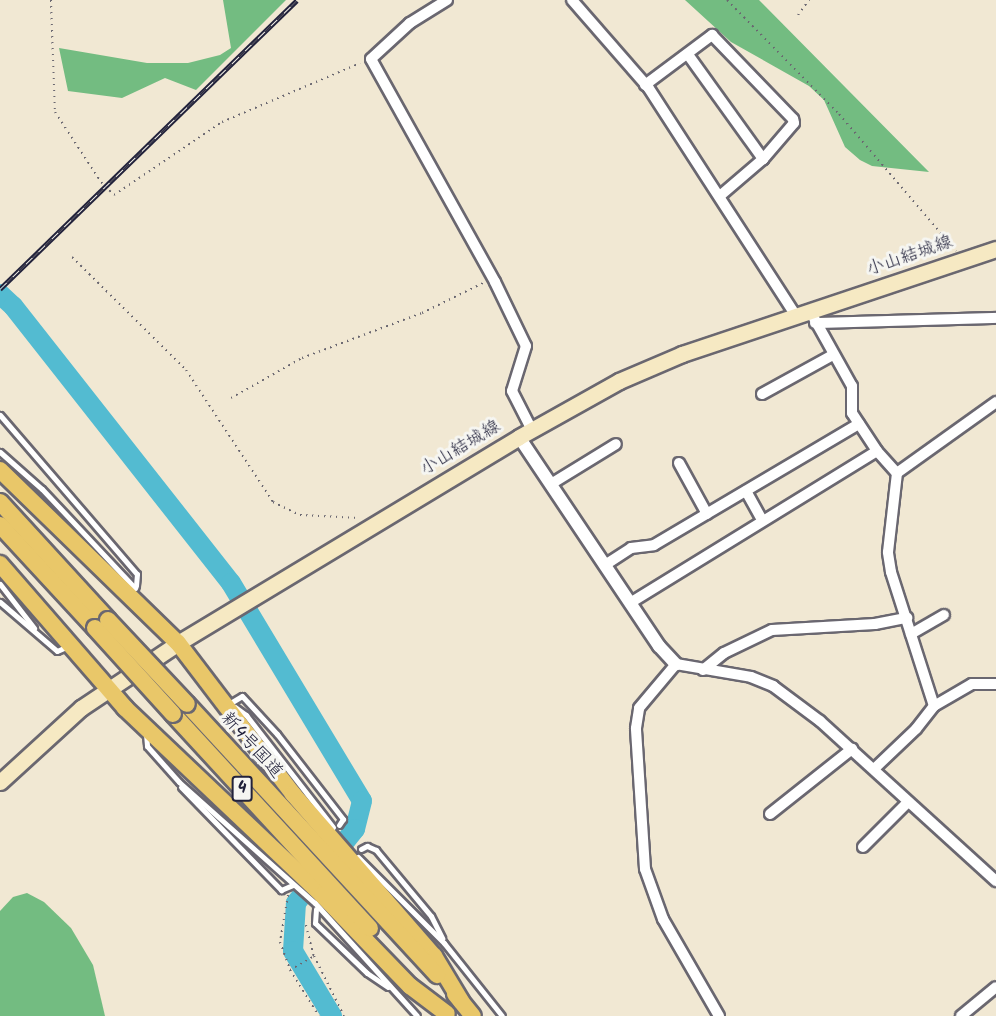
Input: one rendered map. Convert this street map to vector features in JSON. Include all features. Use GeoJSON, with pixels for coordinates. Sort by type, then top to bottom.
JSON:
{"type":"FeatureCollection","features":[{"type":"Feature","properties":{"kind":"highway"},"geometry":{"type":"LineString","coordinates":[[0,470],[133,591],[178,643],[225,706],[313,861]]}},
{"type":"Feature","properties":{"kind":"highway","name":"新4号国道"},"geometry":{"type":"LineString","coordinates":[[0,502],[101,624]]}},
{"type":"Feature","properties":{"kind":"highway","name":"新4号国道"},"geometry":{"type":"LineString","coordinates":[[0,525],[101,624],[180,709],[313,861],[336,878],[461,1001],[473,1016]]}},
{"type":"Feature","properties":{"kind":"highway"},"geometry":{"type":"LineString","coordinates":[[0,564],[69,646],[144,726],[336,878]]}},
{"type":"Feature","properties":{"kind":"highway","name":"新4号国道"},"geometry":{"type":"LineString","coordinates":[[336,878],[448,1015]]}},
{"type":"Feature","properties":{"kind":"main road","name":"小山結城線"},"geometry":{"type":"LineString","coordinates":[[0,782],[46,736],[108,688],[233,608],[525,433],[633,375],[682,354],[807,317],[996,249]]}},
{"type":"Feature","properties":{"kind":"street"},"geometry":{"type":"LineString","coordinates":[[447,0],[410,23],[371,59],[493,278],[526,346],[513,391],[525,433],[551,484],[630,603],[675,664],[751,677],[773,686],[852,749],[996,881]]}},
{"type":"Feature","properties":{"kind":"street"},"geometry":{"type":"LineString","coordinates":[[572,0],[645,85],[807,317],[852,386],[852,413],[877,452],[897,473]]}},
{"type":"Feature","properties":{"kind":"street"},"geometry":{"type":"LineString","coordinates":[[645,85],[688,56],[712,35],[793,119],[794,123],[764,159],[721,195]]}},
{"type":"Feature","properties":{"kind":"street"},"geometry":{"type":"LineString","coordinates":[[688,56],[764,159]]}},
{"type":"Feature","properties":{"kind":"street"},"geometry":{"type":"LineString","coordinates":[[807,317],[996,318]]}},
{"type":"Feature","properties":{"kind":"street"},"geometry":{"type":"LineString","coordinates":[[762,394],[833,355]]}},
{"type":"Feature","properties":{"kind":"street"},"geometry":{"type":"LineString","coordinates":[[934,706],[891,572],[888,552],[897,473],[996,402]]}},
{"type":"Feature","properties":{"kind":"street"},"geometry":{"type":"LineString","coordinates":[[605,565],[631,548],[654,545],[859,424]]}},
{"type":"Feature","properties":{"kind":"street"},"geometry":{"type":"LineString","coordinates":[[551,484],[616,444]]}},
{"type":"Feature","properties":{"kind":"street"},"geometry":{"type":"LineString","coordinates":[[630,603],[762,520],[877,452]]}},
{"type":"Feature","properties":{"kind":"street"},"geometry":{"type":"LineString","coordinates":[[679,463],[707,514]]}},
{"type":"Feature","properties":{"kind":"street"},"geometry":{"type":"LineString","coordinates":[[746,491],[762,520]]}},
{"type":"Feature","properties":{"kind":"street"},"geometry":{"type":"LineString","coordinates":[[911,634],[944,615]]}},
{"type":"Feature","properties":{"kind":"street"},"geometry":{"type":"LineString","coordinates":[[703,670],[732,649],[772,630],[875,624],[907,618]]}},
{"type":"Feature","properties":{"kind":"street"},"geometry":{"type":"LineString","coordinates":[[675,664],[639,708],[637,738],[645,869],[663,919],[719,1016]]}},
{"type":"Feature","properties":{"kind":"street"},"geometry":{"type":"LineString","coordinates":[[874,769],[916,729],[934,706],[972,684],[996,684]]}},
{"type":"Feature","properties":{"kind":"street"},"geometry":{"type":"LineString","coordinates":[[770,814],[852,749]]}},
{"type":"Feature","properties":{"kind":"street"},"geometry":{"type":"LineString","coordinates":[[863,847],[908,802]]}},
{"type":"Feature","properties":{"kind":"street"},"geometry":{"type":"LineString","coordinates":[[961,1016],[996,987]]}},
{"type":"Feature","properties":{"kind":"lane"},"geometry":{"type":"LineString","coordinates":[[0,415],[137,574],[133,591]]}},
{"type":"Feature","properties":{"kind":"lane"},"geometry":{"type":"LineString","coordinates":[[0,452],[42,489],[133,591]]}},
{"type":"Feature","properties":{"kind":"lane"},"geometry":{"type":"LineString","coordinates":[[0,584],[37,632]]}},
{"type":"Feature","properties":{"kind":"lane"},"geometry":{"type":"LineString","coordinates":[[0,602],[57,651],[69,646]]}},
{"type":"Feature","properties":{"kind":"lane"},"geometry":{"type":"LineString","coordinates":[[179,782],[184,794],[280,890],[313,861],[343,819],[277,734],[242,696],[225,706]]}},
{"type":"Feature","properties":{"kind":"lane"},"geometry":{"type":"LineString","coordinates":[[144,726],[147,746],[179,782],[313,861],[336,878],[444,943]]}},
{"type":"Feature","properties":{"kind":"lane"},"geometry":{"type":"LineString","coordinates":[[417,1016],[394,992],[367,974],[315,923],[313,915],[336,878],[367,846],[376,850],[431,916],[444,943],[502,1016]]}},
{"type":"Feature","properties":{"kind":"lane"},"geometry":{"type":"LineString","coordinates":[[336,878],[394,992]]}},
{"type":"Feature","properties":{"kind":"path"},"geometry":{"type":"LineString","coordinates":[[51,0],[55,112],[102,182],[114,195],[222,122],[292,89],[371,59]]}},
{"type":"Feature","properties":{"kind":"path"},"geometry":{"type":"LineString","coordinates":[[727,0],[839,114],[963,260]]}},
{"type":"Feature","properties":{"kind":"path"},"geometry":{"type":"LineString","coordinates":[[798,15],[809,0]]}},
{"type":"Feature","properties":{"kind":"path"},"geometry":{"type":"LineString","coordinates":[[72,257],[186,370],[273,502],[300,515],[382,520]]}},
{"type":"Feature","properties":{"kind":"path"},"geometry":{"type":"LineString","coordinates":[[231,398],[302,358],[422,313],[493,278]]}},
{"type":"Feature","properties":{"kind":"path"},"geometry":{"type":"LineString","coordinates":[[313,861],[282,916],[280,942],[290,969],[319,1016]]}},
{"type":"Feature","properties":{"kind":"path"},"geometry":{"type":"LineString","coordinates":[[313,915],[306,926],[314,956],[344,1016]]}},
{"type":"Feature","properties":{"kind":"path"},"geometry":{"type":"LineString","coordinates":[[290,969],[314,956]]}},
{"type":"Feature","properties":{"kind":"green space"},"geometry":{"type":"Polygon","coordinates":[[[223,0],[286,0],[196,90],[165,78],[122,98],[68,91],[59,48],[147,63],[188,63],[220,55],[231,48],[223,0]]]}},
{"type":"Feature","properties":{"kind":"green space"},"geometry":{"type":"Polygon","coordinates":[[[685,0],[759,0],[929,172],[872,166],[860,160],[845,147],[824,100],[809,86],[731,42],[685,0]]]}},
{"type":"Feature","properties":{"kind":"green space"},"geometry":{"type":"Polygon","coordinates":[[[27,893],[44,902],[71,928],[93,965],[105,1016],[0,1016],[0,911],[13,897],[27,893]]]}},
{"type":"Feature","properties":{"kind":"waterway"},"geometry":{"type":"LineString","coordinates":[[0,294],[13,306],[231,583],[362,801],[355,829],[296,903],[293,951],[332,1016]]}},
{"type":"Feature","properties":{"kind":"railway"},"geometry":{"type":"LineString","coordinates":[[0,289],[297,0]]}}]}
